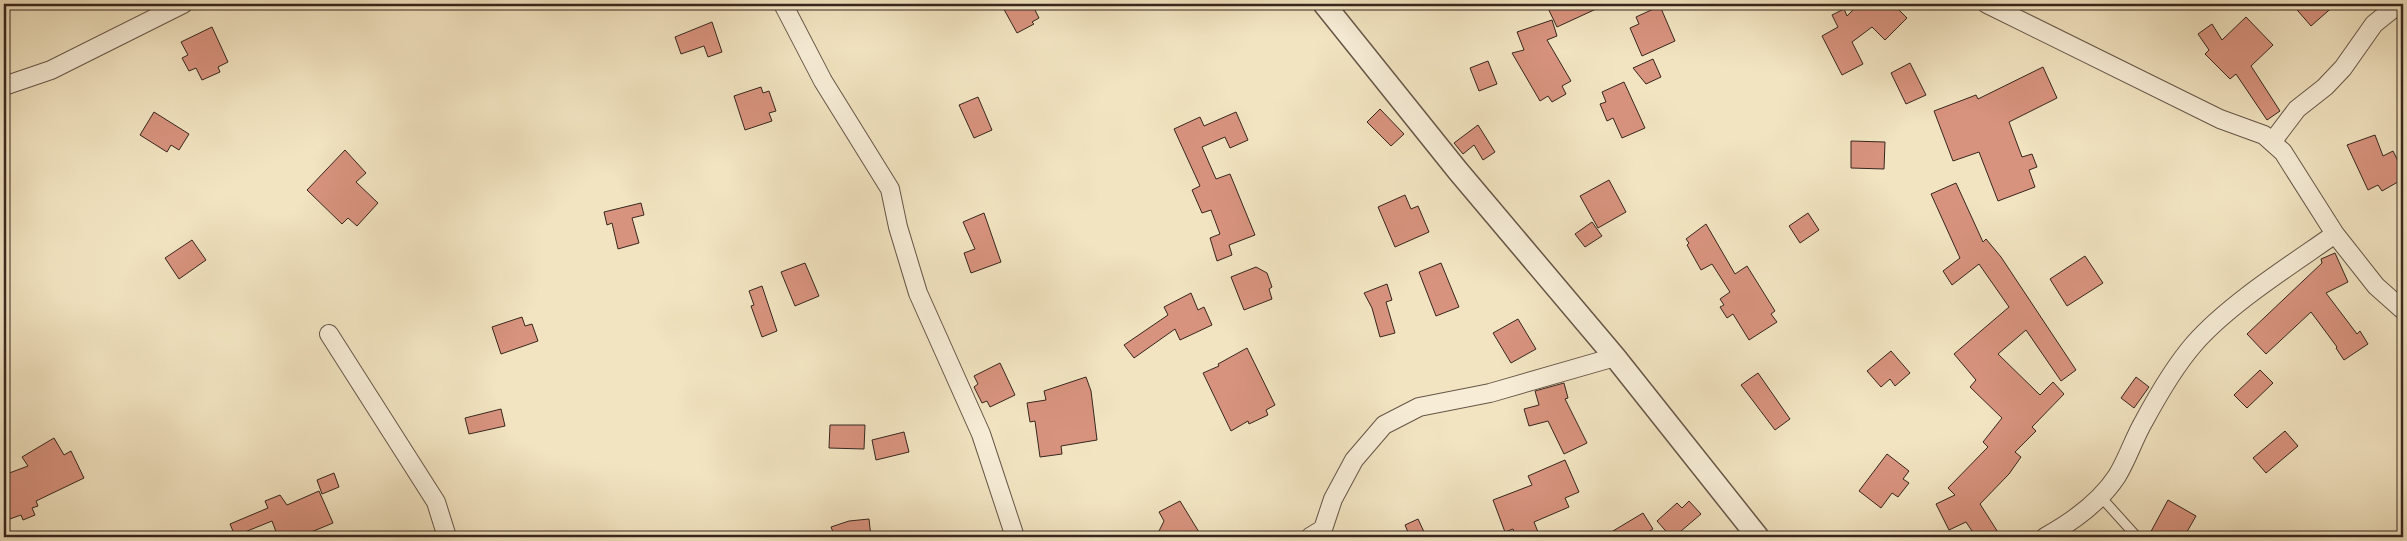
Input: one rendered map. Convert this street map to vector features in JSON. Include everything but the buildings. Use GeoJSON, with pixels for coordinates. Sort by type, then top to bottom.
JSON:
{"type":"FeatureCollection","features":[{"type":"Feature","properties":{"kind":"street"},"geometry":{"type":"LineString","coordinates":[[4,86],[51,70],[183,4]]}},
{"type":"Feature","properties":{"kind":"street"},"geometry":{"type":"LineString","coordinates":[[783,4],[823,81],[890,189],[898,227],[918,293],[981,434],[1014,537]]}},
{"type":"Feature","properties":{"kind":"street"},"geometry":{"type":"LineString","coordinates":[[1324,4],[1458,171],[1615,356],[1758,537]]}},
{"type":"Feature","properties":{"kind":"street"},"geometry":{"type":"LineString","coordinates":[[1987,4],[2220,119],[2264,135],[2283,152],[2335,234],[2376,286],[2403,310]]}},
{"type":"Feature","properties":{"kind":"street"},"geometry":{"type":"LineString","coordinates":[[2272,142],[2297,109],[2325,87],[2343,68],[2374,24],[2399,4]]}},
{"type":"Feature","properties":{"kind":"street"},"geometry":{"type":"LineString","coordinates":[[2045,537],[2069,523],[2100,496],[2117,476],[2144,420],[2194,344],[2260,288],[2335,234]]}},
{"type":"Feature","properties":{"kind":"street"},"geometry":{"type":"LineString","coordinates":[[329,334],[436,502],[447,537]]}},
{"type":"Feature","properties":{"kind":"street"},"geometry":{"type":"LineString","coordinates":[[1320,534],[1333,499],[1354,460],[1384,425],[1419,407],[1490,393],[1615,356]]}},
{"type":"Feature","properties":{"kind":"lane"},"geometry":{"type":"LineString","coordinates":[[2100,496],[2138,537]]}}]}
